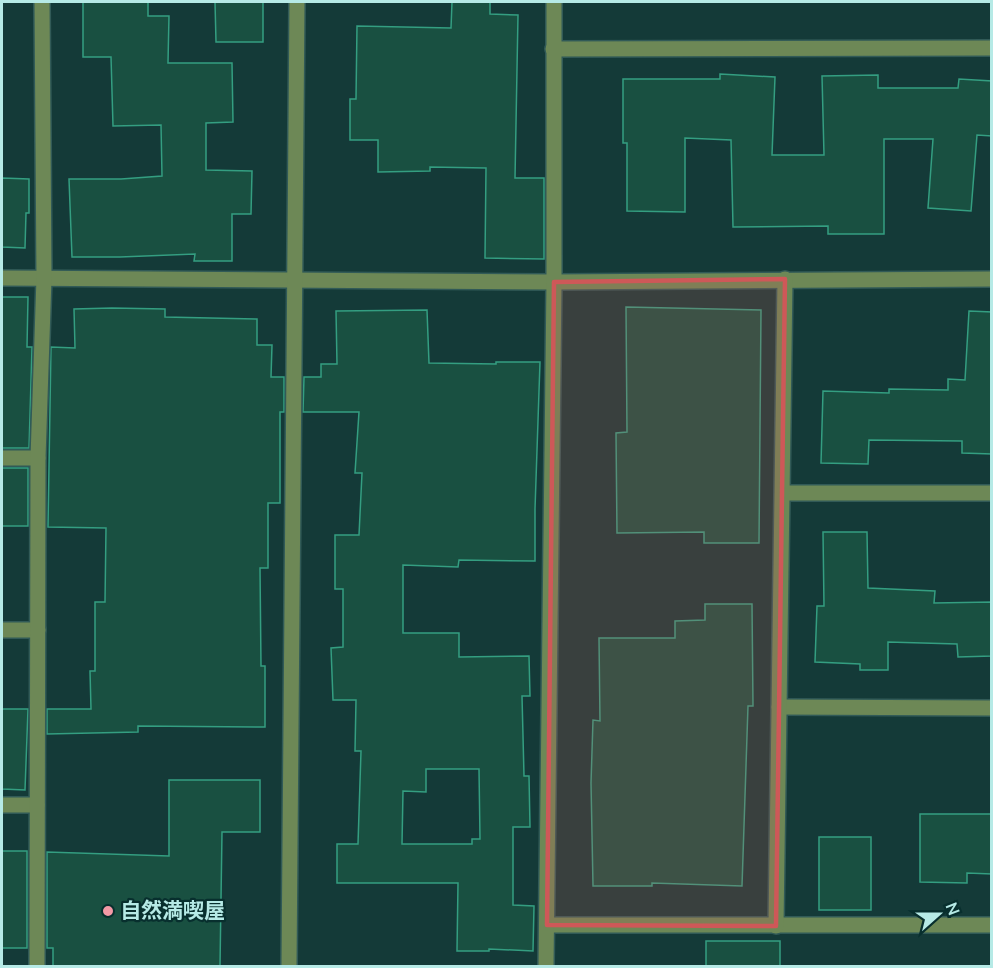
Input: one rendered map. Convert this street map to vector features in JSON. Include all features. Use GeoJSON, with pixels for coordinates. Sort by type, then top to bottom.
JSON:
{"type":"FeatureCollection","features":[{"type":"Feature","properties":{"kind":"street"},"geometry":{"type":"LineString","coordinates":[[37,966],[38,458],[44,278],[42,2]]}},
{"type":"Feature","properties":{"kind":"street"},"geometry":{"type":"LineString","coordinates":[[288,966],[297,2]]}},
{"type":"Feature","properties":{"kind":"street"},"geometry":{"type":"LineString","coordinates":[[546,966],[554,282],[554,2]]}},
{"type":"Feature","properties":{"kind":"street"},"geometry":{"type":"LineString","coordinates":[[553,48],[992,48]]}},
{"type":"Feature","properties":{"kind":"street"},"geometry":{"type":"LineString","coordinates":[[2,278],[554,282],[992,279]]}},
{"type":"Feature","properties":{"kind":"street"},"geometry":{"type":"LineString","coordinates":[[776,926],[785,279]]}},
{"type":"Feature","properties":{"kind":"street"},"geometry":{"type":"LineString","coordinates":[[2,458],[38,458]]}},
{"type":"Feature","properties":{"kind":"street"},"geometry":{"type":"LineString","coordinates":[[783,493],[992,493]]}},
{"type":"Feature","properties":{"kind":"street"},"geometry":{"type":"LineString","coordinates":[[2,630],[38,630]]}},
{"type":"Feature","properties":{"kind":"street"},"geometry":{"type":"LineString","coordinates":[[779,707],[992,708]]}},
{"type":"Feature","properties":{"kind":"street"},"geometry":{"type":"LineString","coordinates":[[2,805],[37,805]]}},
{"type":"Feature","properties":{"kind":"street"},"geometry":{"type":"LineString","coordinates":[[547,925],[992,925]]}},
{"type":"Feature","properties":{"kind":"highlighted area"},"geometry":{"type":"Polygon","coordinates":[[[785,279],[776,926],[547,925],[554,282],[785,279]]]}},
{"type":"Feature","properties":{"kind":"building"},"geometry":{"type":"Polygon","coordinates":[[[83,2],[148,2],[148,16],[169,16],[168,63],[232,63],[233,122],[206,123],[206,170],[252,171],[251,214],[232,214],[232,261],[194,261],[195,254],[72,257],[69,179],[162,176],[161,125],[113,126],[111,57],[83,57],[83,2]]]}},
{"type":"Feature","properties":{"kind":"building"},"geometry":{"type":"Polygon","coordinates":[[[215,2],[263,2],[263,42],[216,42],[215,2]]]}},
{"type":"Feature","properties":{"kind":"building"},"geometry":{"type":"Polygon","coordinates":[[[452,2],[490,2],[490,14],[518,15],[515,178],[544,178],[544,259],[485,258],[486,168],[430,167],[430,171],[378,172],[378,140],[350,140],[350,99],[356,99],[357,26],[451,28],[452,2]]]}},
{"type":"Feature","properties":{"kind":"building"},"geometry":{"type":"Polygon","coordinates":[[[720,74],[775,77],[772,155],[824,155],[822,76],[878,75],[878,88],[958,88],[959,79],[992,81],[992,136],[977,135],[971,211],[928,208],[933,139],[884,139],[884,234],[828,234],[828,226],[733,227],[731,140],[685,138],[685,212],[627,211],[627,143],[623,143],[623,79],[720,79],[720,74]]]}},
{"type":"Feature","properties":{"kind":"building"},"geometry":{"type":"Polygon","coordinates":[[[2,178],[29,179],[29,213],[26,213],[25,248],[2,247],[2,178]]]}},
{"type":"Feature","properties":{"kind":"building"},"geometry":{"type":"Polygon","coordinates":[[[2,297],[28,297],[27,347],[32,347],[29,448],[2,448],[2,297]]]}},
{"type":"Feature","properties":{"kind":"building"},"geometry":{"type":"Polygon","coordinates":[[[626,307],[761,310],[759,543],[704,543],[704,532],[617,533],[616,433],[627,432],[626,307]]]}},
{"type":"Feature","properties":{"kind":"building"},"geometry":{"type":"Polygon","coordinates":[[[74,309],[165,309],[165,317],[257,319],[257,345],[272,345],[271,377],[284,377],[284,412],[280,412],[280,503],[268,503],[268,568],[260,568],[261,666],[265,666],[265,727],[138,726],[138,732],[47,734],[47,709],[91,709],[90,671],[95,671],[95,602],[105,602],[106,528],[48,527],[51,347],[75,348],[74,309]]]}},
{"type":"Feature","properties":{"kind":"building"},"geometry":{"type":"Polygon","coordinates":[[[427,310],[429,363],[540,362],[535,561],[459,560],[458,567],[403,565],[403,633],[459,633],[459,657],[529,656],[530,696],[522,696],[524,776],[529,776],[530,827],[513,827],[513,905],[534,906],[533,951],[489,949],[489,951],[457,951],[458,883],[337,883],[337,844],[358,844],[361,751],[355,751],[356,700],[333,700],[331,648],[343,647],[343,589],[335,589],[335,535],[359,535],[362,473],[355,473],[359,412],[303,412],[304,377],[321,377],[321,364],[337,364],[336,311],[427,310]],[[426,769],[426,792],[403,791],[402,844],[472,844],[472,839],[480,839],[479,769],[426,769]]]}},
{"type":"Feature","properties":{"kind":"building"},"geometry":{"type":"Polygon","coordinates":[[[969,311],[992,312],[992,454],[962,453],[962,441],[869,440],[868,464],[821,463],[823,391],[889,393],[889,389],[948,390],[948,379],[965,380],[969,311]]]}},
{"type":"Feature","properties":{"kind":"building"},"geometry":{"type":"Polygon","coordinates":[[[2,468],[28,468],[28,526],[2,526],[2,468]]]}},
{"type":"Feature","properties":{"kind":"building"},"geometry":{"type":"Polygon","coordinates":[[[823,532],[867,532],[868,588],[935,591],[934,603],[992,602],[992,656],[958,657],[957,644],[888,642],[888,670],[860,670],[860,664],[815,662],[817,606],[824,606],[823,532]]]}},
{"type":"Feature","properties":{"kind":"building"},"geometry":{"type":"Polygon","coordinates":[[[705,604],[752,604],[753,706],[748,706],[742,886],[652,883],[652,886],[593,886],[591,783],[593,720],[600,721],[599,638],[675,638],[675,621],[705,620],[705,604]]]}},
{"type":"Feature","properties":{"kind":"building"},"geometry":{"type":"Polygon","coordinates":[[[2,709],[28,709],[25,790],[2,789],[2,709]]]}},
{"type":"Feature","properties":{"kind":"building"},"geometry":{"type":"Polygon","coordinates":[[[169,780],[260,780],[260,832],[222,832],[220,966],[53,966],[53,948],[47,948],[47,852],[169,856],[169,780]]]}},
{"type":"Feature","properties":{"kind":"building"},"geometry":{"type":"Polygon","coordinates":[[[920,814],[992,814],[992,874],[967,873],[967,883],[920,882],[920,814]]]}},
{"type":"Feature","properties":{"kind":"building"},"geometry":{"type":"Polygon","coordinates":[[[819,837],[871,837],[871,910],[819,910],[819,837]]]}},
{"type":"Feature","properties":{"kind":"building"},"geometry":{"type":"Polygon","coordinates":[[[2,851],[27,851],[27,948],[2,948],[2,851]]]}},
{"type":"Feature","properties":{"kind":"building"},"geometry":{"type":"Polygon","coordinates":[[[706,941],[780,941],[780,966],[706,966],[706,941]]]}},
{"type":"Feature","properties":{"kind":"place","name":"自然満喫屋"},"geometry":{"type":"Point","coordinates":[108,911]}}]}
